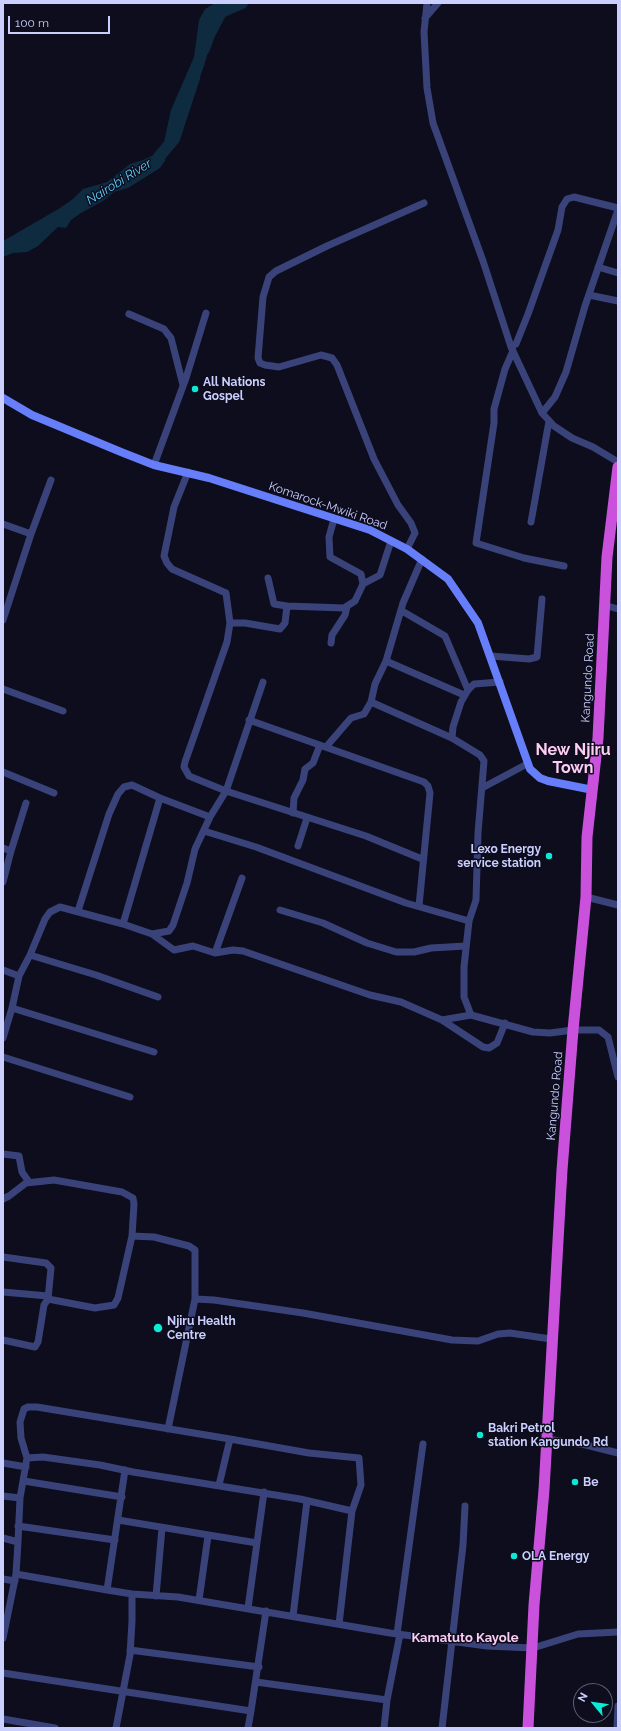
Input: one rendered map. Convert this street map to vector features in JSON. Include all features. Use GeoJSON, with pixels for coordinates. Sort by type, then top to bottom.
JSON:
{"type":"FeatureCollection","features":[{"type":"Feature","properties":{"kind":"highway","name":"Kangundo Road"},"geometry":{"type":"LineString","coordinates":[[528,1728],[534,1605],[547,1439],[551,1339],[573,1030],[586,897],[587,836],[593,790],[603,659],[607,557],[618,467]]}},
{"type":"Feature","properties":{"kind":"main road","name":"Komarock-Mwiki Road"},"geometry":{"type":"LineString","coordinates":[[3,398],[45,420],[154,465],[188,472],[370,530],[407,549],[448,579],[464,600],[478,623],[491,656],[527,764],[533,773],[548,782],[593,790]]}},
{"type":"Feature","properties":{"kind":"street"},"geometry":{"type":"LineString","coordinates":[[427,3],[425,18],[426,88],[433,123],[483,261],[512,349],[542,413],[549,421],[572,438],[593,447],[618,462]]}},
{"type":"Feature","properties":{"kind":"street"},"geometry":{"type":"LineString","coordinates":[[425,18],[438,3]]}},
{"type":"Feature","properties":{"kind":"street"},"geometry":{"type":"LineString","coordinates":[[542,413],[555,398],[566,372],[589,295],[618,209],[574,197],[567,199],[562,207],[561,220],[547,264],[505,369],[494,409],[494,423],[476,543],[524,558],[564,566]]}},
{"type":"Feature","properties":{"kind":"street"},"geometry":{"type":"LineString","coordinates":[[407,549],[415,533],[411,523],[398,505],[374,459],[337,365],[332,358],[328,355],[321,355],[279,367],[264,365],[260,363],[258,358],[263,297],[268,277],[276,271],[327,246],[424,203]]}},
{"type":"Feature","properties":{"kind":"street"},"geometry":{"type":"LineString","coordinates":[[598,267],[618,273]]}},
{"type":"Feature","properties":{"kind":"street"},"geometry":{"type":"LineString","coordinates":[[589,295],[618,301]]}},
{"type":"Feature","properties":{"kind":"street"},"geometry":{"type":"LineString","coordinates":[[154,465],[183,386],[206,313]]}},
{"type":"Feature","properties":{"kind":"street"},"geometry":{"type":"LineString","coordinates":[[129,314],[164,329],[167,332],[171,338],[183,386]]}},
{"type":"Feature","properties":{"kind":"street"},"geometry":{"type":"LineString","coordinates":[[531,522],[549,421]]}},
{"type":"Feature","properties":{"kind":"street"},"geometry":{"type":"LineString","coordinates":[[188,472],[174,507],[164,556],[172,569],[226,593],[230,623],[227,642],[184,767],[189,776],[226,791],[366,836],[422,859]]}},
{"type":"Feature","properties":{"kind":"street"},"geometry":{"type":"LineString","coordinates":[[3,620],[31,534],[51,480]]}},
{"type":"Feature","properties":{"kind":"street"},"geometry":{"type":"LineString","coordinates":[[268,578],[274,604],[287,606],[347,607],[355,601],[363,584],[361,574],[330,557],[329,537],[334,519]]}},
{"type":"Feature","properties":{"kind":"street"},"geometry":{"type":"LineString","coordinates":[[3,524],[31,534]]}},
{"type":"Feature","properties":{"kind":"street"},"geometry":{"type":"LineString","coordinates":[[363,584],[380,575],[391,541]]}},
{"type":"Feature","properties":{"kind":"street"},"geometry":{"type":"LineString","coordinates":[[293,813],[294,798],[303,780],[305,769],[313,763],[323,746],[351,718],[364,714],[371,702],[375,684],[386,661],[409,587],[422,559]]}},
{"type":"Feature","properties":{"kind":"street"},"geometry":{"type":"LineString","coordinates":[[491,656],[529,660],[537,657],[542,599]]}},
{"type":"Feature","properties":{"kind":"street"},"geometry":{"type":"LineString","coordinates":[[604,605],[618,610]]}},
{"type":"Feature","properties":{"kind":"street"},"geometry":{"type":"LineString","coordinates":[[230,623],[244,623],[280,629],[285,623],[287,606]]}},
{"type":"Feature","properties":{"kind":"street"},"geometry":{"type":"LineString","coordinates":[[331,643],[332,635],[345,615],[347,607]]}},
{"type":"Feature","properties":{"kind":"street"},"geometry":{"type":"LineString","coordinates":[[402,611],[439,631],[445,636],[466,692]]}},
{"type":"Feature","properties":{"kind":"street"},"geometry":{"type":"LineString","coordinates":[[386,661],[466,692]]}},
{"type":"Feature","properties":{"kind":"street"},"geometry":{"type":"LineString","coordinates":[[152,934],[169,931],[173,925],[187,883],[195,849],[210,817],[226,791],[263,682]]}},
{"type":"Feature","properties":{"kind":"street"},"geometry":{"type":"LineString","coordinates":[[452,738],[453,727],[466,692],[474,684],[500,682]]}},
{"type":"Feature","properties":{"kind":"street"},"geometry":{"type":"LineString","coordinates":[[3,689],[63,711]]}},
{"type":"Feature","properties":{"kind":"street"},"geometry":{"type":"LineString","coordinates":[[371,702],[452,738],[483,758],[478,833],[476,900],[469,921],[463,990],[470,1015]]}},
{"type":"Feature","properties":{"kind":"street"},"geometry":{"type":"LineString","coordinates":[[249,720],[424,782],[428,786],[430,793],[422,859],[419,906]]}},
{"type":"Feature","properties":{"kind":"street"},"geometry":{"type":"LineString","coordinates":[[482,788],[527,764]]}},
{"type":"Feature","properties":{"kind":"street"},"geometry":{"type":"LineString","coordinates":[[3,772],[54,793]]}},
{"type":"Feature","properties":{"kind":"street"},"geometry":{"type":"LineString","coordinates":[[78,911],[109,814],[118,794],[124,788],[132,785],[160,798],[210,817]]}},
{"type":"Feature","properties":{"kind":"street"},"geometry":{"type":"LineString","coordinates":[[123,924],[160,798]]}},
{"type":"Feature","properties":{"kind":"street"},"geometry":{"type":"LineString","coordinates":[[3,882],[26,803]]}},
{"type":"Feature","properties":{"kind":"street"},"geometry":{"type":"LineString","coordinates":[[298,846],[307,818]]}},
{"type":"Feature","properties":{"kind":"street"},"geometry":{"type":"LineString","coordinates":[[204,831],[256,847],[419,906],[469,921]]}},
{"type":"Feature","properties":{"kind":"street"},"geometry":{"type":"LineString","coordinates":[[3,848],[11,851]]}},
{"type":"Feature","properties":{"kind":"street"},"geometry":{"type":"LineString","coordinates":[[215,953],[242,878]]}},
{"type":"Feature","properties":{"kind":"street"},"geometry":{"type":"LineString","coordinates":[[586,897],[618,905]]}},
{"type":"Feature","properties":{"kind":"street"},"geometry":{"type":"LineString","coordinates":[[3,1038],[12,1008],[19,976],[30,955],[45,919],[50,912],[60,907],[123,924],[152,934],[174,950],[193,946],[215,953],[233,950],[243,951],[370,995],[401,1002],[442,1020],[483,1047],[489,1048],[497,1043],[504,1023]]}},
{"type":"Feature","properties":{"kind":"street"},"geometry":{"type":"LineString","coordinates":[[280,910],[323,923],[367,943],[396,952],[414,952],[431,948],[466,946]]}},
{"type":"Feature","properties":{"kind":"street"},"geometry":{"type":"LineString","coordinates":[[30,955],[96,975],[158,997]]}},
{"type":"Feature","properties":{"kind":"street"},"geometry":{"type":"LineString","coordinates":[[3,970],[19,976]]}},
{"type":"Feature","properties":{"kind":"street"},"geometry":{"type":"LineString","coordinates":[[12,1008],[154,1052]]}},
{"type":"Feature","properties":{"kind":"street"},"geometry":{"type":"LineString","coordinates":[[442,1020],[470,1015],[504,1023],[532,1032],[550,1033],[573,1030],[599,1030],[608,1037],[618,1078]]}},
{"type":"Feature","properties":{"kind":"street"},"geometry":{"type":"LineString","coordinates":[[3,1057],[130,1097]]}},
{"type":"Feature","properties":{"kind":"street"},"geometry":{"type":"LineString","coordinates":[[3,1154],[19,1156],[22,1172],[29,1182]]}},
{"type":"Feature","properties":{"kind":"street"},"geometry":{"type":"LineString","coordinates":[[3,1199],[9,1196],[20,1186],[29,1182],[54,1180],[128,1194],[133,1198],[134,1204],[132,1236],[118,1298],[114,1304],[95,1308],[48,1298],[3,1292]]}},
{"type":"Feature","properties":{"kind":"street"},"geometry":{"type":"LineString","coordinates":[[132,1236],[154,1237],[189,1246],[195,1250],[195,1299],[168,1429]]}},
{"type":"Feature","properties":{"kind":"street"},"geometry":{"type":"LineString","coordinates":[[3,1257],[46,1263],[51,1268],[48,1298],[44,1305],[36,1347],[3,1340]]}},
{"type":"Feature","properties":{"kind":"street"},"geometry":{"type":"LineString","coordinates":[[195,1299],[214,1300],[303,1313],[452,1340],[478,1341],[498,1334],[510,1333],[551,1339]]}},
{"type":"Feature","properties":{"kind":"street"},"geometry":{"type":"LineString","coordinates":[[3,1638],[5,1618],[16,1577],[20,1498],[27,1458],[21,1438],[20,1422],[24,1409],[28,1407],[37,1407],[310,1453],[358,1458],[360,1485],[352,1511],[339,1624]]}},
{"type":"Feature","properties":{"kind":"street"},"geometry":{"type":"LineString","coordinates":[[219,1485],[230,1439]]}},
{"type":"Feature","properties":{"kind":"street"},"geometry":{"type":"LineString","coordinates":[[547,1439],[586,1445],[618,1453]]}},
{"type":"Feature","properties":{"kind":"street"},"geometry":{"type":"LineString","coordinates":[[384,1728],[423,1444]]}},
{"type":"Feature","properties":{"kind":"street"},"geometry":{"type":"LineString","coordinates":[[27,1458],[43,1457],[61,1459],[264,1492],[352,1511]]}},
{"type":"Feature","properties":{"kind":"street"},"geometry":{"type":"LineString","coordinates":[[3,1463],[26,1467]]}},
{"type":"Feature","properties":{"kind":"street"},"geometry":{"type":"LineString","coordinates":[[107,1590],[125,1470]]}},
{"type":"Feature","properties":{"kind":"street"},"geometry":{"type":"LineString","coordinates":[[24,1480],[122,1497]]}},
{"type":"Feature","properties":{"kind":"street"},"geometry":{"type":"LineString","coordinates":[[248,1608],[264,1492]]}},
{"type":"Feature","properties":{"kind":"street"},"geometry":{"type":"LineString","coordinates":[[3,1496],[20,1498]]}},
{"type":"Feature","properties":{"kind":"street"},"geometry":{"type":"LineString","coordinates":[[293,1616],[307,1501]]}},
{"type":"Feature","properties":{"kind":"street"},"geometry":{"type":"LineString","coordinates":[[442,1728],[465,1506]]}},
{"type":"Feature","properties":{"kind":"street"},"geometry":{"type":"LineString","coordinates":[[118,1520],[257,1543]]}},
{"type":"Feature","properties":{"kind":"street"},"geometry":{"type":"LineString","coordinates":[[18,1526],[115,1540]]}},
{"type":"Feature","properties":{"kind":"street"},"geometry":{"type":"LineString","coordinates":[[156,1596],[162,1528]]}},
{"type":"Feature","properties":{"kind":"street"},"geometry":{"type":"LineString","coordinates":[[199,1600],[208,1536]]}},
{"type":"Feature","properties":{"kind":"street"},"geometry":{"type":"LineString","coordinates":[[3,1538],[18,1542]]}},
{"type":"Feature","properties":{"kind":"street"},"geometry":{"type":"LineString","coordinates":[[3,1579],[16,1577],[132,1594],[199,1600],[452,1642],[533,1648],[578,1634],[618,1632]]}},
{"type":"Feature","properties":{"kind":"street"},"geometry":{"type":"LineString","coordinates":[[116,1728],[130,1650],[132,1594]]}},
{"type":"Feature","properties":{"kind":"street"},"geometry":{"type":"LineString","coordinates":[[248,1728],[259,1667],[266,1611]]}},
{"type":"Feature","properties":{"kind":"street"},"geometry":{"type":"LineString","coordinates":[[130,1650],[259,1667]]}},
{"type":"Feature","properties":{"kind":"street"},"geometry":{"type":"LineString","coordinates":[[3,1673],[251,1711]]}},
{"type":"Feature","properties":{"kind":"street"},"geometry":{"type":"LineString","coordinates":[[256,1682],[387,1700]]}},
{"type":"Feature","properties":{"kind":"street"},"geometry":{"type":"LineString","coordinates":[[617,1728],[618,1706]]}},
{"type":"Feature","properties":{"kind":"street"},"geometry":{"type":"LineString","coordinates":[[3,1719],[54,1728]]}},
{"type":"Feature","properties":{"kind":"water"},"geometry":{"type":"Polygon","coordinates":[[[215,3],[248,3],[241,8],[229,10],[212,21],[209,49],[204,66],[199,80],[189,93],[185,105],[174,122],[165,161],[160,168],[128,188],[114,192],[103,201],[81,213],[71,220],[66,228],[58,227],[38,246],[27,252],[13,253],[3,257],[3,241],[60,208],[73,199],[83,189],[107,182],[130,164],[162,151],[171,110],[194,57],[199,20],[205,9],[215,3]]]}},
{"type":"Feature","properties":{"kind":"waterway","name":"Nairobi River"},"geometry":{"type":"LineString","coordinates":[[204,49],[209,35],[221,12],[242,3]]}},
{"type":"Feature","properties":{"kind":"waterway","name":"Nairobi River"},"geometry":{"type":"LineString","coordinates":[[158,158],[174,139],[194,78]]}},
{"type":"Feature","properties":{"kind":"place","name":"All Nations Gospel"},"geometry":{"type":"Point","coordinates":[195,389]}},
{"type":"Feature","properties":{"kind":"place","name":"Lexo Energy service station"},"geometry":{"type":"Point","coordinates":[549,856]}},
{"type":"Feature","properties":{"kind":"place","name":"Njiru Health Centre"},"geometry":{"type":"Point","coordinates":[158,1328]}},
{"type":"Feature","properties":{"kind":"place","name":"Bakri Petrol station Kangundo Rd"},"geometry":{"type":"Point","coordinates":[480,1435]}},
{"type":"Feature","properties":{"kind":"place","name":"Be"},"geometry":{"type":"Point","coordinates":[575,1482]}},
{"type":"Feature","properties":{"kind":"place","name":"OLA Energy"},"geometry":{"type":"Point","coordinates":[514,1556]}},
{"type":"Feature","properties":{"kind":"district","name":"New Njiru Town"},"geometry":{"type":"Point","coordinates":[573,759]}},
{"type":"Feature","properties":{"kind":"district","name":"Kamatuto Kayole"},"geometry":{"type":"Point","coordinates":[465,1638]}}]}
